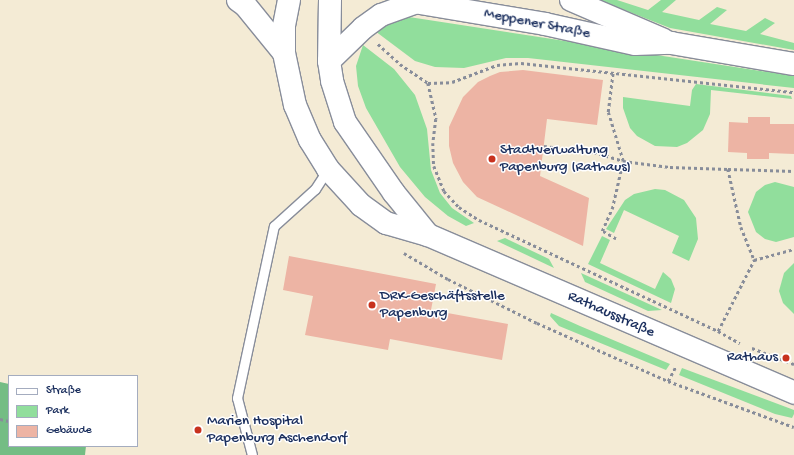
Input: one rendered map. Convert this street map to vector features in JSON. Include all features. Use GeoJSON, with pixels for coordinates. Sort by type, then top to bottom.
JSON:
{"type":"FeatureCollection","features":[{"type":"Feature","properties":{"kind":"street"},"geometry":{"type":"LineString","coordinates":[[238,0],[245,5],[284,53]]}},
{"type":"Feature","properties":{"kind":"street","name":"Rathausstraße"},"geometry":{"type":"LineString","coordinates":[[289,0],[284,26],[284,53],[295,105],[310,140],[328,169],[361,206],[386,223],[428,235],[794,393]]}},
{"type":"Feature","properties":{"kind":"street","name":"Rathausstraße"},"geometry":{"type":"LineString","coordinates":[[330,0],[329,62],[332,82],[345,122],[394,193],[428,235]]}},
{"type":"Feature","properties":{"kind":"street","name":"Meppener Straße"},"geometry":{"type":"LineString","coordinates":[[571,0],[671,43]]}},
{"type":"Feature","properties":{"kind":"street"},"geometry":{"type":"LineString","coordinates":[[329,62],[363,28],[381,15],[409,1]]}},
{"type":"Feature","properties":{"kind":"street","name":"Meppener Straße"},"geometry":{"type":"LineString","coordinates":[[409,1],[544,24],[635,44],[671,43],[794,64]]}},
{"type":"Feature","properties":{"kind":"lane"},"geometry":{"type":"LineString","coordinates":[[252,455],[237,398],[274,226],[315,189],[328,169]]}},
{"type":"Feature","properties":{"kind":"path"},"geometry":{"type":"LineString","coordinates":[[363,28],[400,64],[428,83],[452,82],[497,65],[521,63],[794,92]]}},
{"type":"Feature","properties":{"kind":"path"},"geometry":{"type":"LineString","coordinates":[[613,72],[608,112],[623,161],[612,209],[602,231],[616,239]]}},
{"type":"Feature","properties":{"kind":"path"},"geometry":{"type":"LineString","coordinates":[[428,83],[436,119],[434,166],[444,191],[459,207],[479,220],[718,331],[746,346],[794,364]]}},
{"type":"Feature","properties":{"kind":"path"},"geometry":{"type":"LineString","coordinates":[[544,146],[594,152],[623,161],[670,167],[794,171]]}},
{"type":"Feature","properties":{"kind":"path"},"geometry":{"type":"LineString","coordinates":[[728,169],[741,227],[754,260]]}},
{"type":"Feature","properties":{"kind":"path"},"geometry":{"type":"LineString","coordinates":[[718,331],[754,260],[794,249]]}},
{"type":"Feature","properties":{"kind":"path"},"geometry":{"type":"LineString","coordinates":[[668,381],[794,427]]}},
{"type":"Feature","properties":{"kind":"green space"},"geometry":{"type":"Polygon","coordinates":[[[599,0],[617,0],[648,10],[661,0],[676,0],[662,12],[699,20],[717,7],[727,10],[710,24],[746,31],[765,18],[775,23],[760,34],[794,43],[794,50],[670,28],[599,0]]]}},
{"type":"Feature","properties":{"kind":"green space"},"geometry":{"type":"Polygon","coordinates":[[[409,17],[794,76],[794,88],[528,58],[506,58],[464,68],[435,67],[415,61],[375,31],[391,22],[409,17]]]}},
{"type":"Feature","properties":{"kind":"green space"},"geometry":{"type":"Polygon","coordinates":[[[363,45],[394,69],[415,95],[427,129],[431,170],[440,193],[452,208],[474,223],[466,226],[448,216],[425,197],[400,167],[366,108],[358,86],[356,66],[363,45]]]}},
{"type":"Feature","properties":{"kind":"green space"},"geometry":{"type":"Polygon","coordinates":[[[696,84],[791,96],[792,99],[711,90],[710,114],[703,130],[687,143],[677,147],[655,146],[637,136],[630,128],[623,108],[623,97],[690,106],[692,90],[696,84]]]}},
{"type":"Feature","properties":{"kind":"green space"},"geometry":{"type":"Polygon","coordinates":[[[775,182],[794,187],[794,237],[776,242],[765,239],[756,232],[748,212],[756,192],[765,185],[775,182]]]}},
{"type":"Feature","properties":{"kind":"green space"},"geometry":{"type":"Polygon","coordinates":[[[655,189],[665,190],[684,200],[696,218],[698,239],[689,261],[672,253],[679,236],[624,210],[614,233],[606,229],[625,200],[634,194],[655,189]]]}},
{"type":"Feature","properties":{"kind":"green space"},"geometry":{"type":"Polygon","coordinates":[[[602,236],[610,240],[600,263],[655,289],[663,272],[671,279],[675,289],[671,303],[588,264],[602,236]]]}},
{"type":"Feature","properties":{"kind":"green space"},"geometry":{"type":"Polygon","coordinates":[[[505,238],[549,259],[554,268],[497,241],[505,238]]]}},
{"type":"Feature","properties":{"kind":"green space"},"geometry":{"type":"Polygon","coordinates":[[[794,263],[794,314],[783,303],[779,291],[784,273],[794,263]]]}},
{"type":"Feature","properties":{"kind":"green space"},"geometry":{"type":"Polygon","coordinates":[[[581,273],[662,310],[648,311],[585,282],[581,273]]]}},
{"type":"Feature","properties":{"kind":"green space"},"geometry":{"type":"Polygon","coordinates":[[[551,313],[670,364],[666,370],[559,326],[550,316],[551,313]]]}},
{"type":"Feature","properties":{"kind":"green space"},"geometry":{"type":"Polygon","coordinates":[[[682,368],[794,410],[794,414],[792,418],[775,414],[679,375],[682,368]]]}},
{"type":"Feature","properties":{"kind":"green space"},"geometry":{"type":"Polygon","coordinates":[[[0,382],[8,384],[8,447],[86,447],[85,455],[0,455],[0,382]]]}},
{"type":"Feature","properties":{"kind":"building","name":"Stadtverwaltung Papenburg (Rathaus)"},"geometry":{"type":"Polygon","coordinates":[[[523,70],[603,80],[597,125],[547,119],[540,176],[589,198],[583,246],[477,197],[463,182],[453,163],[449,146],[449,127],[463,97],[478,82],[490,76],[500,72],[523,70]]]}},
{"type":"Feature","properties":{"kind":"building"},"geometry":{"type":"Polygon","coordinates":[[[748,117],[770,117],[770,124],[794,124],[794,154],[769,153],[769,159],[747,159],[747,153],[728,152],[729,122],[748,123],[748,117]]]}},
{"type":"Feature","properties":{"kind":"building","name":"DRK-Geschäftsstelle Papenburg"},"geometry":{"type":"Polygon","coordinates":[[[289,256],[436,284],[431,310],[508,324],[502,360],[390,339],[388,350],[305,335],[313,296],[283,290],[289,256]]]}},
{"type":"Feature","properties":{"kind":"place","name":"Stadtverwaltung Papenburg (Rathaus)"},"geometry":{"type":"Point","coordinates":[492,159]}},
{"type":"Feature","properties":{"kind":"place","name":"DRK-Geschäftsstelle Papenburg"},"geometry":{"type":"Point","coordinates":[372,305]}},
{"type":"Feature","properties":{"kind":"place","name":"Rathaus"},"geometry":{"type":"Point","coordinates":[786,358]}},
{"type":"Feature","properties":{"kind":"place","name":"Marien Hospital Papenburg Aschendorf"},"geometry":{"type":"Point","coordinates":[198,430]}}]}
